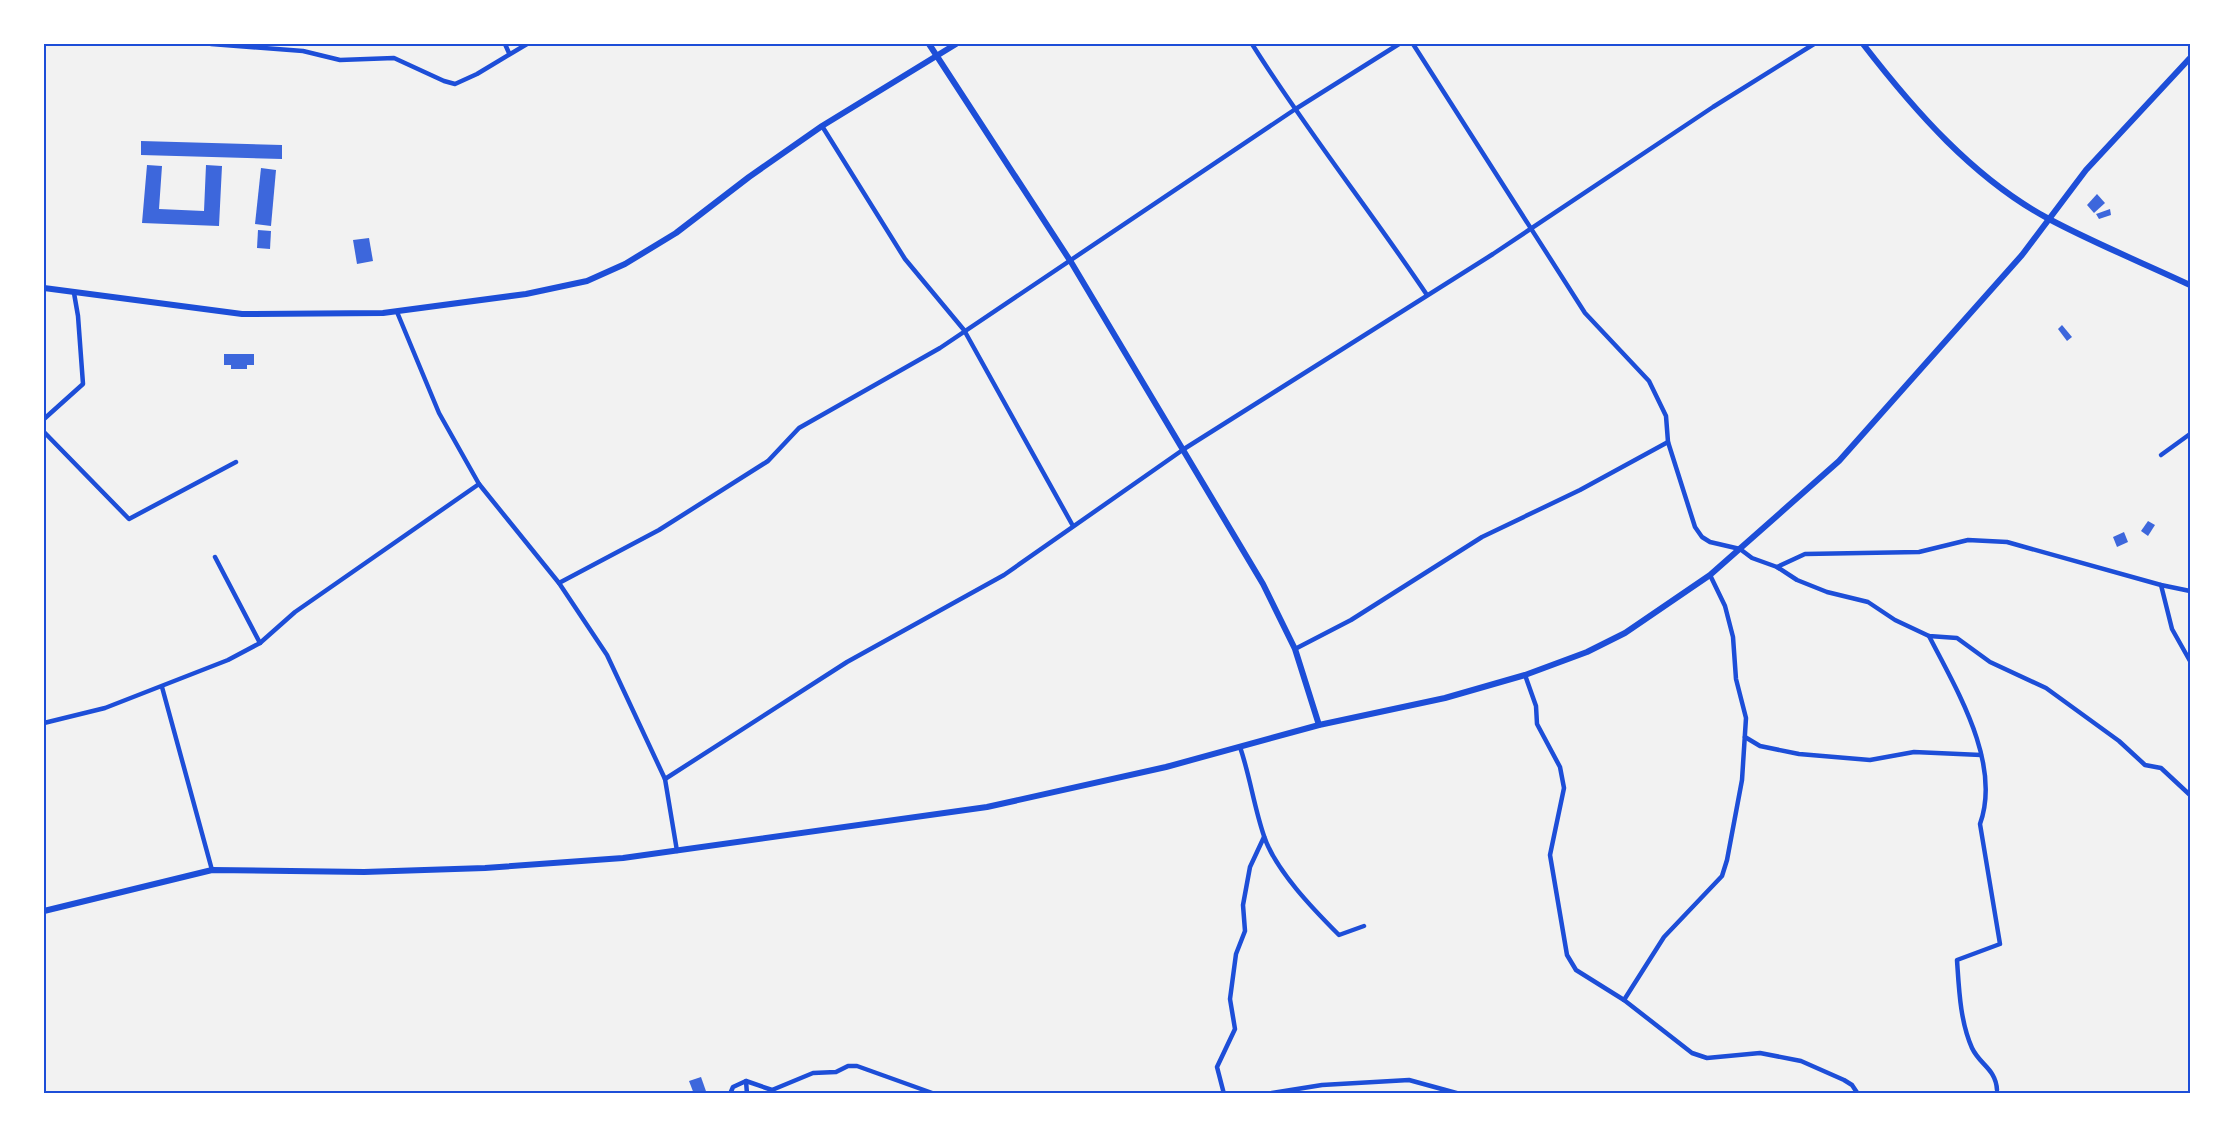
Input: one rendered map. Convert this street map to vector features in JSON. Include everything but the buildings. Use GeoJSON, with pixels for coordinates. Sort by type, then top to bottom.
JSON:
{"type":"FeatureCollection","features":[{"type":"Feature","properties":{"kind":"street"},"geometry":{"type":"LineString","coordinates":[[211,44],[303,51],[340,60],[394,58],[455,84],[477,74],[527,44]]}},
{"type":"Feature","properties":{"kind":"street"},"geometry":{"type":"LineString","coordinates":[[505,44],[509,53]]}},
{"type":"Feature","properties":{"kind":"street"},"geometry":{"type":"LineString","coordinates":[[928,44],[1071,262],[1263,584],[1295,649],[1319,725]]}},
{"type":"Feature","properties":{"kind":"street"},"geometry":{"type":"LineString","coordinates":[[44,288],[242,314],[397,312],[526,294],[587,281],[625,264],[676,233],[749,177],[822,126],[956,44]]}},
{"type":"Feature","properties":{"kind":"street"},"geometry":{"type":"LineString","coordinates":[[1252,44],[1294,110],[1392,243],[1427,295]]}},
{"type":"Feature","properties":{"kind":"street"},"geometry":{"type":"LineString","coordinates":[[559,583],[659,530],[768,461],[799,428],[940,348],[1294,110],[1399,44]]}},
{"type":"Feature","properties":{"kind":"street"},"geometry":{"type":"LineString","coordinates":[[1413,44],[1585,314],[1649,381],[1666,416],[1668,442],[1695,527],[1702,537],[1710,542],[1740,549],[1752,558],[1778,567],[1797,580],[1827,592],[1868,602],[1895,620],[1929,636],[1957,638],[1990,662],[2046,688],[2119,741],[2145,765],[2161,768],[2190,795]]}},
{"type":"Feature","properties":{"kind":"street"},"geometry":{"type":"LineString","coordinates":[[666,779],[847,662],[919,620],[986,586],[1184,449],[1532,229],[1713,107],[1814,44]]}},
{"type":"Feature","properties":{"kind":"street"},"geometry":{"type":"LineString","coordinates":[[1863,44],[1916,110],[1983,172],[2018,200],[2048,219],[2190,285]]}},
{"type":"Feature","properties":{"kind":"street"},"geometry":{"type":"LineString","coordinates":[[44,911],[212,870],[364,872],[485,868],[677,851],[987,807],[1166,767],[1319,725],[1445,698],[1525,675],[1587,652],[1625,633],[1710,575],[1839,461],[2022,255],[2086,170],[2190,58]]}},
{"type":"Feature","properties":{"kind":"street"},"geometry":{"type":"LineString","coordinates":[[822,126],[905,259],[964,330],[1073,526]]}},
{"type":"Feature","properties":{"kind":"street"},"geometry":{"type":"LineString","coordinates":[[44,419],[83,384],[74,293]]}},
{"type":"Feature","properties":{"kind":"street"},"geometry":{"type":"LineString","coordinates":[[397,312],[439,413],[479,484],[559,583],[607,655],[666,779],[677,851]]}},
{"type":"Feature","properties":{"kind":"street"},"geometry":{"type":"LineString","coordinates":[[44,432],[129,519],[236,462]]}},
{"type":"Feature","properties":{"kind":"street"},"geometry":{"type":"LineString","coordinates":[[2161,455],[2190,434]]}},
{"type":"Feature","properties":{"kind":"street"},"geometry":{"type":"LineString","coordinates":[[1295,649],[1351,620],[1482,537],[1580,490],[1668,442]]}},
{"type":"Feature","properties":{"kind":"street"},"geometry":{"type":"LineString","coordinates":[[44,723],[105,708],[162,687],[228,660],[260,643],[295,612],[479,484]]}},
{"type":"Feature","properties":{"kind":"street"},"geometry":{"type":"LineString","coordinates":[[1778,567],[1805,554],[1919,552],[1968,540],[2007,542],[2190,591]]}},
{"type":"Feature","properties":{"kind":"street"},"geometry":{"type":"LineString","coordinates":[[215,557],[260,643]]}},
{"type":"Feature","properties":{"kind":"street"},"geometry":{"type":"LineString","coordinates":[[1624,1000],[1664,937],[1722,876],[1742,780],[1746,717],[1736,680],[1733,637],[1725,606],[1710,575]]}},
{"type":"Feature","properties":{"kind":"street"},"geometry":{"type":"LineString","coordinates":[[2161,585],[2172,629],[2190,661]]}},
{"type":"Feature","properties":{"kind":"street"},"geometry":{"type":"LineString","coordinates":[[1929,636],[1967,710],[1981,755],[1986,806],[1980,824],[2000,944],[1957,960],[1961,1005],[1971,1046],[1994,1075],[1997,1090]]}},
{"type":"Feature","properties":{"kind":"street"},"geometry":{"type":"LineString","coordinates":[[1525,675],[1536,706],[1537,724],[1560,767],[1564,789],[1550,855],[1567,955],[1576,970],[1624,1000],[1692,1053],[1707,1058],[1760,1053],[1801,1061],[1852,1084],[1858,1094]]}},
{"type":"Feature","properties":{"kind":"street"},"geometry":{"type":"LineString","coordinates":[[162,687],[212,870]]}},
{"type":"Feature","properties":{"kind":"street"},"geometry":{"type":"LineString","coordinates":[[1745,737],[1761,746],[1799,754],[1870,760],[1914,752],[1981,755]]}},
{"type":"Feature","properties":{"kind":"street"},"geometry":{"type":"LineString","coordinates":[[1240,747],[1264,837],[1276,860],[1317,914],[1339,935],[1364,926]]}},
{"type":"Feature","properties":{"kind":"street"},"geometry":{"type":"LineString","coordinates":[[1224,1094],[1217,1067],[1235,1029],[1230,999],[1236,954],[1245,931],[1242,905],[1250,867],[1264,837]]}},
{"type":"Feature","properties":{"kind":"street"},"geometry":{"type":"LineString","coordinates":[[730,1094],[733,1087],[746,1081],[772,1090],[813,1073],[836,1072],[848,1066],[857,1066],[935,1094]]}},
{"type":"Feature","properties":{"kind":"street"},"geometry":{"type":"LineString","coordinates":[[1266,1094],[1322,1085],[1409,1080],[1460,1094]]}},
{"type":"Feature","properties":{"kind":"street"},"geometry":{"type":"LineString","coordinates":[[746,1081],[747,1094]]}}]}
